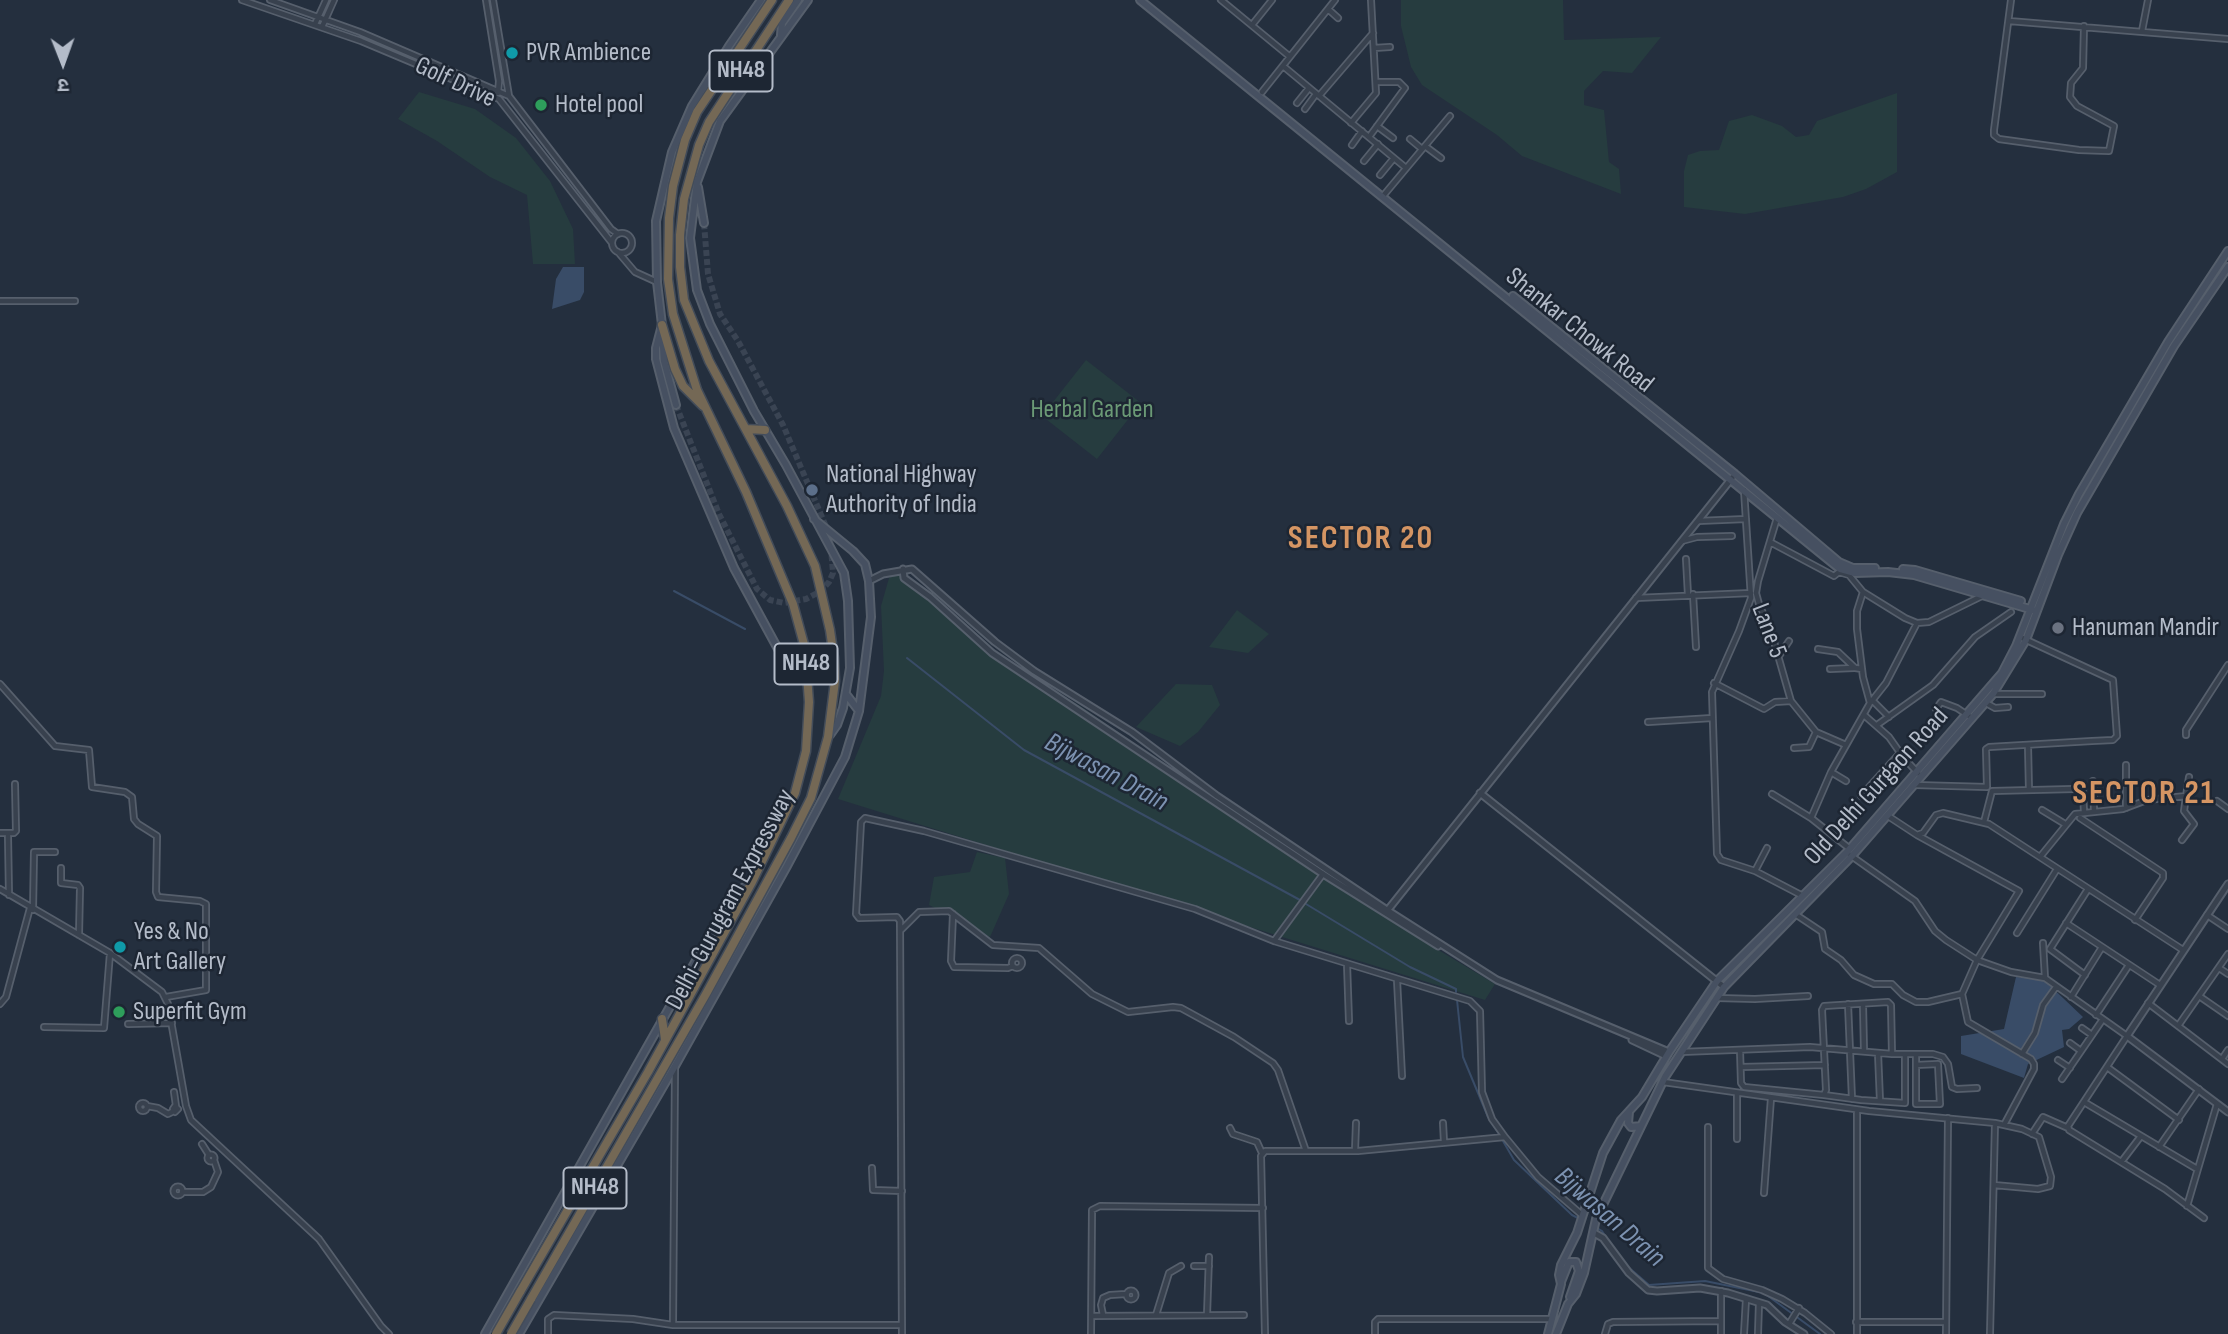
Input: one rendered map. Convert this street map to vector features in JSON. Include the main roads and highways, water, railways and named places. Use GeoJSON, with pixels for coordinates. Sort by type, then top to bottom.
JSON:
{"type":"FeatureCollection","features":[{"type":"Feature","properties":{"kind":"highway","name":"Delhi-Gurugram Expressway"},"geometry":{"type":"LineString","coordinates":[[496,1334],[752,882],[795,793],[806,751],[808,681],[805,648],[793,604],[697,390],[673,314],[668,278],[669,218],[673,186],[685,140],[697,112],[772,0]]}},
{"type":"Feature","properties":{"kind":"highway","name":"Delhi-Gurugram Expressway"},"geometry":{"type":"LineString","coordinates":[[511,1334],[678,1043],[791,838],[811,798],[828,737],[834,693],[834,658],[815,566],[787,506],[709,361],[684,300],[680,267],[684,199],[699,145],[709,122],[789,0]]}},
{"type":"Feature","properties":{"kind":"highway"},"geometry":{"type":"LineString","coordinates":[[662,326],[683,386],[705,407]]}},
{"type":"Feature","properties":{"kind":"highway"},"geometry":{"type":"LineString","coordinates":[[746,429],[765,430]]}},
{"type":"Feature","properties":{"kind":"highway"},"geometry":{"type":"LineString","coordinates":[[662,1019],[665,1039]]}},
{"type":"Feature","properties":{"kind":"main road"},"geometry":{"type":"LineString","coordinates":[[676,405],[662,348],[656,221],[677,139],[701,92],[761,0]]}},
{"type":"Feature","properties":{"kind":"main road"},"geometry":{"type":"LineString","coordinates":[[780,38],[782,23],[798,0]]}},
{"type":"Feature","properties":{"kind":"main road"},"geometry":{"type":"LineString","coordinates":[[808,0],[720,121],[697,182],[690,238],[697,290],[710,324],[844,573],[850,625],[850,668],[837,725],[828,737]]}},
{"type":"Feature","properties":{"kind":"main road","name":"Shankar Chowk Road"},"geometry":{"type":"LineString","coordinates":[[1140,0],[1846,566],[1915,570],[2035,608]]}},
{"type":"Feature","properties":{"kind":"main road","name":"Shankar Chowk Road"},"geometry":{"type":"LineString","coordinates":[[1147,0],[1384,195]]}},
{"type":"Feature","properties":{"kind":"main road"},"geometry":{"type":"LineString","coordinates":[[697,182],[704,223]]}},
{"type":"Feature","properties":{"kind":"main road","name":"Old Delhi Gurgaon Road"},"geometry":{"type":"LineString","coordinates":[[1970,716],[1993,694],[2023,638],[2074,511],[2168,342],[2228,251]]}},
{"type":"Feature","properties":{"kind":"main road","name":"Old Delhi Gurgaon Road"},"geometry":{"type":"LineString","coordinates":[[2074,511],[2174,346],[2228,267]]}},
{"type":"Feature","properties":{"kind":"main road"},"geometry":{"type":"LineString","coordinates":[[662,326],[656,359],[674,428],[740,578],[778,649],[808,681]]}},
{"type":"Feature","properties":{"kind":"main road","name":"Shankar Chowk Road"},"geometry":{"type":"LineString","coordinates":[[1733,477],[1840,569],[1847,572],[1914,575],[1986,592]]}},
{"type":"Feature","properties":{"kind":"main road"},"geometry":{"type":"LineString","coordinates":[[493,1319],[508,1331],[520,1333],[675,1066],[845,757],[859,711],[870,624],[869,581],[864,564],[853,551],[814,519]]}},
{"type":"Feature","properties":{"kind":"main road","name":"Old Delhi Gurgaon Road"},"geometry":{"type":"LineString","coordinates":[[1548,1334],[1561,1284],[1561,1265],[1573,1245],[1603,1153],[1621,1120],[1642,1097],[1667,1054],[1717,981],[1806,898],[1920,775],[1970,716],[2002,673],[2023,638]]}},
{"type":"Feature","properties":{"kind":"main road"},"geometry":{"type":"LineString","coordinates":[[846,694],[859,711]]}},
{"type":"Feature","properties":{"kind":"main road","name":"Old Delhi Gurgaon Road"},"geometry":{"type":"LineString","coordinates":[[1849,853],[1888,816],[1915,785],[1920,775]]}},
{"type":"Feature","properties":{"kind":"main road"},"geometry":{"type":"LineString","coordinates":[[485,1334],[733,895],[752,882]]}},
{"type":"Feature","properties":{"kind":"main road","name":"Old Delhi Gurgaon Road"},"geometry":{"type":"LineString","coordinates":[[1556,1334],[1584,1273],[1594,1230],[1617,1173],[1662,1082],[1724,987],[1795,914],[1806,898]]}},
{"type":"Feature","properties":{"kind":"main road"},"geometry":{"type":"LineString","coordinates":[[1630,1110],[1628,1118],[1631,1127],[1641,1126]]}},
{"type":"Feature","properties":{"kind":"main road"},"geometry":{"type":"LineString","coordinates":[[1561,1284],[1569,1262],[1576,1262],[1580,1271],[1568,1304]]}},
{"type":"Feature","properties":{"kind":"water"},"geometry":{"type":"Polygon","coordinates":[[[563,267],[584,267],[584,292],[580,300],[552,309],[556,279],[563,267]]]}},
{"type":"Feature","properties":{"kind":"water"},"geometry":{"type":"Polygon","coordinates":[[[2016,977],[2043,979],[2083,1017],[2069,1029],[2062,1030],[2064,1047],[2028,1064],[2024,1078],[1961,1054],[1961,1036],[2004,1029],[2016,977]]]}},
{"type":"Feature","properties":{"kind":"waterway","name":"Bijwasan Drain"},"geometry":{"type":"LineString","coordinates":[[674,591],[745,629]]}},
{"type":"Feature","properties":{"kind":"waterway","name":"Bijwasan Drain"},"geometry":{"type":"LineString","coordinates":[[907,658],[1024,750],[1300,900]]}},
{"type":"Feature","properties":{"kind":"waterway","name":"Bijwasan Drain"},"geometry":{"type":"LineString","coordinates":[[1306,904],[1410,967],[1456,989],[1456,992]]}},
{"type":"Feature","properties":{"kind":"waterway","name":"Bijwasan Drain"},"geometry":{"type":"LineString","coordinates":[[1457,1000],[1463,1057],[1488,1117],[1499,1134]]}},
{"type":"Feature","properties":{"kind":"waterway","name":"Bijwasan Drain"},"geometry":{"type":"LineString","coordinates":[[1503,1141],[1514,1160],[1572,1215],[1580,1219]]}},
{"type":"Feature","properties":{"kind":"waterway","name":"Bijwasan Drain"},"geometry":{"type":"LineString","coordinates":[[1597,1228],[1609,1242]]}},
{"type":"Feature","properties":{"kind":"waterway","name":"Bijwasan Drain"},"geometry":{"type":"LineString","coordinates":[[1627,1266],[1649,1285],[1705,1281],[1764,1293],[1820,1334]]}},
{"type":"Feature","properties":{"kind":"tunnel"},"geometry":{"type":"LineString","coordinates":[[676,405],[719,514],[757,589],[770,600],[784,603],[806,599],[821,591],[833,573],[830,536],[783,425],[738,341],[720,314],[708,274],[704,223]]}},
{"type":"Feature","properties":{"kind":"place","name":"PVR Ambience"},"geometry":{"type":"Point","coordinates":[512,53]}},
{"type":"Feature","properties":{"kind":"place","name":"Hotel pool"},"geometry":{"type":"Point","coordinates":[541,105]}},
{"type":"Feature","properties":{"kind":"place","name":"National Highway Authority of India"},"geometry":{"type":"Point","coordinates":[812,490]}},
{"type":"Feature","properties":{"kind":"place","name":"Hanuman Mandir"},"geometry":{"type":"Point","coordinates":[2058,628]}},
{"type":"Feature","properties":{"kind":"place","name":"Yes & No Art Gallery"},"geometry":{"type":"Point","coordinates":[120,947]}},
{"type":"Feature","properties":{"kind":"place","name":"Superfit Gym"},"geometry":{"type":"Point","coordinates":[119,1012]}},
{"type":"Feature","properties":{"kind":"district","name":"SECTOR 20"},"geometry":{"type":"Point","coordinates":[1361,540]}},
{"type":"Feature","properties":{"kind":"district","name":"SECTOR 21"},"geometry":{"type":"Point","coordinates":[2144,795]}},
{"type":"Feature","properties":{"kind":"park label","name":"Herbal Garden"},"geometry":{"type":"Point","coordinates":[1092,410]}}]}
